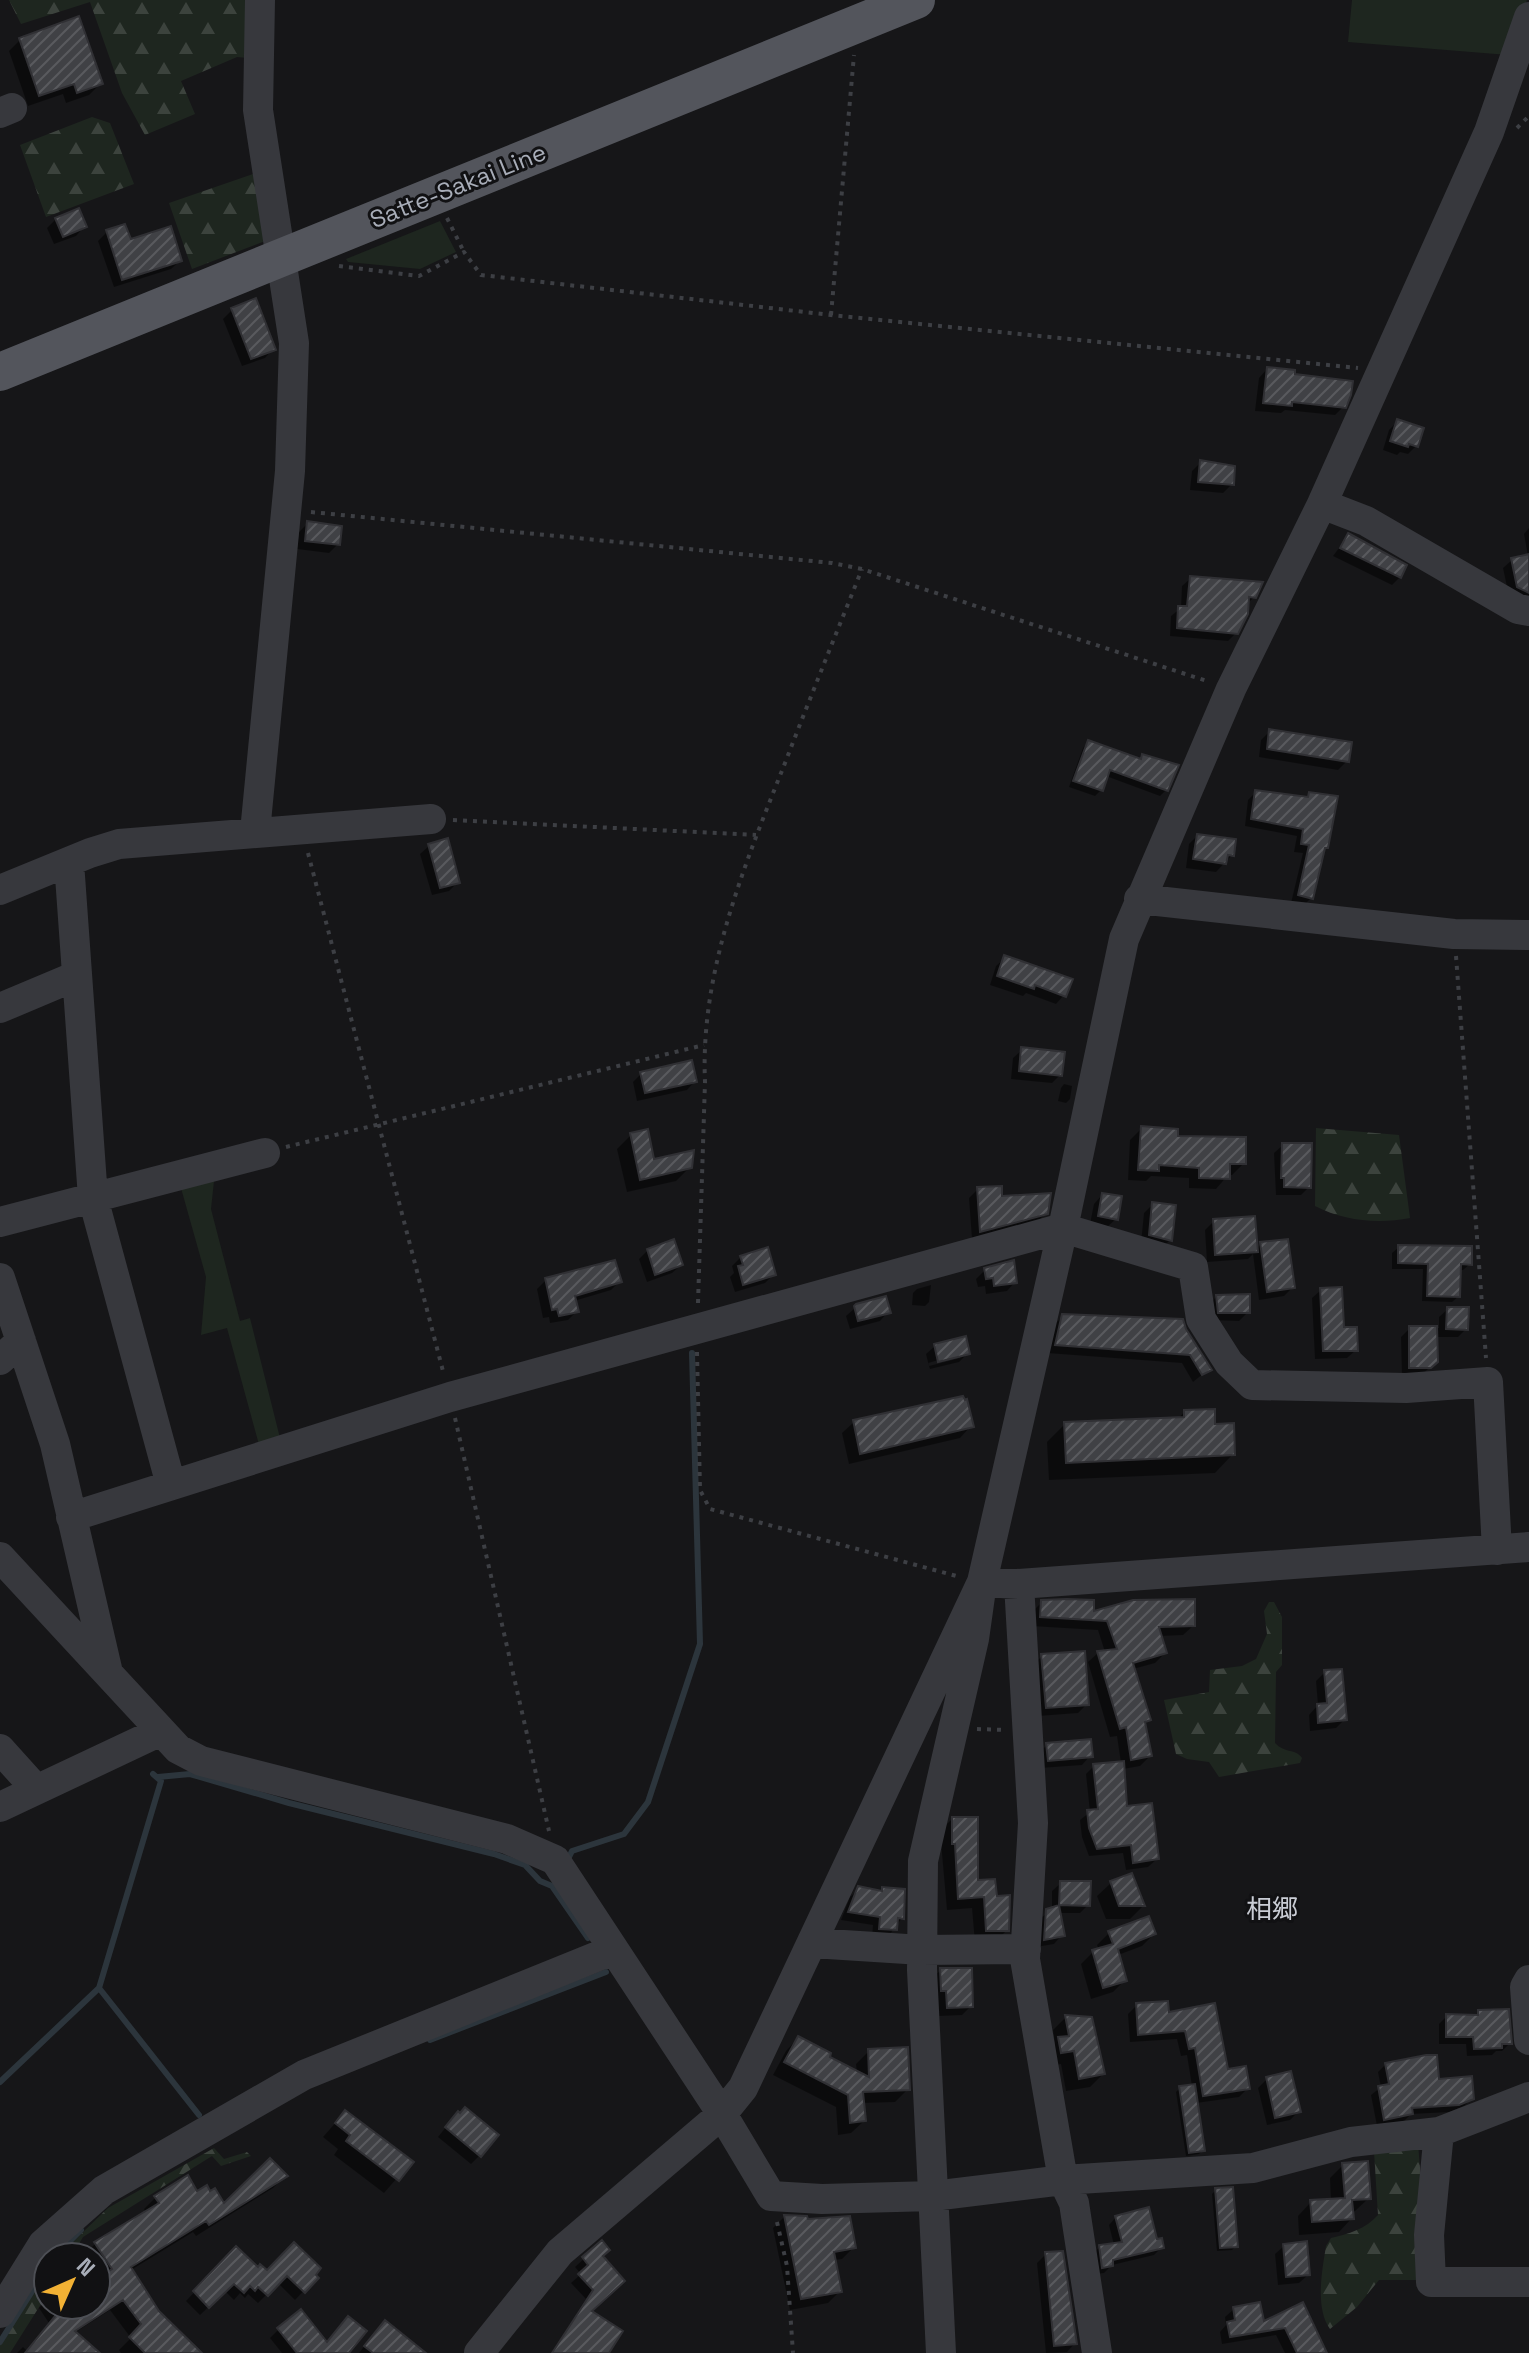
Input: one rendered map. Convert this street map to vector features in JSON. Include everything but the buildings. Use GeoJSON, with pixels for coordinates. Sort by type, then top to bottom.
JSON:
{"type":"FeatureCollection","features":[{"type":"Feature","properties":{"kind":"main road","name":"Satte-Sakai Line"},"geometry":{"type":"LineString","coordinates":[[0,372],[916,0]]}},
{"type":"Feature","properties":{"kind":"street"},"geometry":{"type":"LineString","coordinates":[[255,832],[290,457],[294,343],[258,110],[260,0]]}},
{"type":"Feature","properties":{"kind":"street"},"geometry":{"type":"LineString","coordinates":[[941,2353],[922,1950],[923,1861],[974,1639],[982,1582],[1063,1228],[1124,939],[1231,689],[1322,504],[1489,132],[1529,17]]}},
{"type":"Feature","properties":{"kind":"street"},"geometry":{"type":"LineString","coordinates":[[1322,504],[1366,521],[1518,609],[1529,611]]}},
{"type":"Feature","properties":{"kind":"street"},"geometry":{"type":"LineString","coordinates":[[0,890],[119,844],[431,819]]}},
{"type":"Feature","properties":{"kind":"street"},"geometry":{"type":"LineString","coordinates":[[69,862],[93,1198],[171,1485]]}},
{"type":"Feature","properties":{"kind":"street"},"geometry":{"type":"LineString","coordinates":[[1139,899],[1454,934],[1529,935]]}},
{"type":"Feature","properties":{"kind":"street"},"geometry":{"type":"LineString","coordinates":[[0,1008],[76,976]]}},
{"type":"Feature","properties":{"kind":"street"},"geometry":{"type":"LineString","coordinates":[[0,1222],[265,1153]]}},
{"type":"Feature","properties":{"kind":"street"},"geometry":{"type":"LineString","coordinates":[[71,1517],[450,1397],[1063,1228],[1193,1267],[1201,1319],[1229,1363],[1252,1385],[1406,1388],[1488,1382],[1497,1550]]}},
{"type":"Feature","properties":{"kind":"street"},"geometry":{"type":"LineString","coordinates":[[0,1278],[10,1350],[55,1444],[108,1676]]}},
{"type":"Feature","properties":{"kind":"street"},"geometry":{"type":"LineString","coordinates":[[982,1582],[1019,1584],[1529,1547]]}},
{"type":"Feature","properties":{"kind":"street"},"geometry":{"type":"LineString","coordinates":[[0,1557],[178,1749],[201,1761],[507,1839],[555,1860],[722,2114],[771,2196],[822,2199],[933,2196],[1063,2180],[1253,2168],[1351,2142],[1439,2132],[1529,2097]]}},
{"type":"Feature","properties":{"kind":"street"},"geometry":{"type":"LineString","coordinates":[[479,2353],[560,2252],[722,2114],[743,2088],[982,1582]]}},
{"type":"Feature","properties":{"kind":"street"},"geometry":{"type":"LineString","coordinates":[[1019,1584],[1033,1823],[1026,1949],[1063,2180],[1074,2203],[1097,2353]]}},
{"type":"Feature","properties":{"kind":"street"},"geometry":{"type":"LineString","coordinates":[[0,1807],[159,1732]]}},
{"type":"Feature","properties":{"kind":"street"},"geometry":{"type":"LineString","coordinates":[[0,1749],[36,1789]]}},
{"type":"Feature","properties":{"kind":"street"},"geometry":{"type":"LineString","coordinates":[[812,1943],[922,1950],[1026,1949]]}},
{"type":"Feature","properties":{"kind":"street"},"geometry":{"type":"LineString","coordinates":[[0,2313],[43,2244],[104,2190],[304,2075],[613,1950]]}},
{"type":"Feature","properties":{"kind":"street"},"geometry":{"type":"LineString","coordinates":[[1529,1980],[1525,1987],[1529,2040]]}},
{"type":"Feature","properties":{"kind":"street"},"geometry":{"type":"LineString","coordinates":[[1439,2132],[1429,2235],[1431,2282],[1529,2282]]}},
{"type":"Feature","properties":{"kind":"path"},"geometry":{"type":"LineString","coordinates":[[831,315],[856,25]]}},
{"type":"Feature","properties":{"kind":"path"},"geometry":{"type":"LineString","coordinates":[[436,195],[464,252],[481,275],[831,315],[1381,370]]}},
{"type":"Feature","properties":{"kind":"path"},"geometry":{"type":"LineString","coordinates":[[335,265],[419,276],[464,252]]}},
{"type":"Feature","properties":{"kind":"path"},"geometry":{"type":"LineString","coordinates":[[285,509],[832,563],[862,569],[1231,689]]}},
{"type":"Feature","properties":{"kind":"path"},"geometry":{"type":"LineString","coordinates":[[862,569],[756,835],[718,955],[704,1045],[697,1330],[700,1490],[710,1509],[982,1582]]}},
{"type":"Feature","properties":{"kind":"path"},"geometry":{"type":"LineString","coordinates":[[431,819],[756,835]]}},
{"type":"Feature","properties":{"kind":"path"},"geometry":{"type":"LineString","coordinates":[[301,828],[450,1397],[555,1860]]}},
{"type":"Feature","properties":{"kind":"path"},"geometry":{"type":"LineString","coordinates":[[1454,934],[1488,1382]]}},
{"type":"Feature","properties":{"kind":"path"},"geometry":{"type":"LineString","coordinates":[[265,1153],[704,1045]]}},
{"type":"Feature","properties":{"kind":"path"},"geometry":{"type":"LineString","coordinates":[[771,2196],[787,2266],[793,2353]]}},
{"type":"Feature","properties":{"kind":"green space"},"geometry":{"type":"Polygon","coordinates":[[[9,0],[252,0],[249,58],[237,57],[181,81],[195,114],[145,135],[122,93],[90,2],[21,24],[9,0]]]}},
{"type":"Feature","properties":{"kind":"green space"},"geometry":{"type":"Polygon","coordinates":[[[1352,0],[1527,0],[1508,55],[1348,42],[1352,0]]]}},
{"type":"Feature","properties":{"kind":"green space"},"geometry":{"type":"Polygon","coordinates":[[[92,117],[110,123],[134,184],[46,217],[20,145],[92,117]]]}},
{"type":"Feature","properties":{"kind":"green space"},"geometry":{"type":"Polygon","coordinates":[[[262,171],[273,238],[192,269],[169,203],[262,171]]]}},
{"type":"Feature","properties":{"kind":"green space"},"geometry":{"type":"Polygon","coordinates":[[[440,221],[456,252],[420,269],[348,262],[346,259],[440,221]]]}},
{"type":"Feature","properties":{"kind":"green space"},"geometry":{"type":"Polygon","coordinates":[[[1316,1128],[1399,1135],[1410,1218],[1361,1220],[1315,1206],[1316,1128]]]}},
{"type":"Feature","properties":{"kind":"green space"},"geometry":{"type":"Polygon","coordinates":[[[215,1172],[211,1209],[240,1321],[250,1318],[282,1446],[261,1452],[227,1328],[201,1335],[206,1277],[179,1181],[215,1172]]]}},
{"type":"Feature","properties":{"kind":"green space"},"geometry":{"type":"Polygon","coordinates":[[[1269,1602],[1274,1602],[1282,1617],[1282,1665],[1276,1672],[1275,1743],[1302,1758],[1300,1763],[1219,1777],[1209,1762],[1176,1754],[1164,1700],[1209,1692],[1210,1670],[1242,1666],[1256,1659],[1267,1634],[1264,1611],[1269,1602]]]}},
{"type":"Feature","properties":{"kind":"green space"},"geometry":{"type":"Polygon","coordinates":[[[1418,2144],[1419,2280],[1379,2280],[1357,2307],[1330,2329],[1321,2300],[1326,2246],[1331,2238],[1350,2233],[1378,2215],[1374,2151],[1418,2144]]]}},
{"type":"Feature","properties":{"kind":"green space"},"geometry":{"type":"Polygon","coordinates":[[[214,2148],[224,2159],[247,2152],[251,2156],[221,2166],[212,2156],[81,2241],[74,2241],[108,2208],[214,2148]]]}},
{"type":"Feature","properties":{"kind":"green space"},"geometry":{"type":"Polygon","coordinates":[[[32,2295],[32,2318],[10,2353],[0,2353],[0,2343],[32,2295]]]}},
{"type":"Feature","properties":{"kind":"waterway"},"geometry":{"type":"LineString","coordinates":[[569,1857],[572,1851],[624,1834],[648,1802],[700,1644],[692,1353]]}},
{"type":"Feature","properties":{"kind":"waterway"},"geometry":{"type":"LineString","coordinates":[[0,2082],[99,1988],[161,1781],[153,1774]]}},
{"type":"Feature","properties":{"kind":"waterway"},"geometry":{"type":"LineString","coordinates":[[158,1777],[190,1774],[289,1803],[494,1854],[525,1865],[540,1881],[552,1886],[588,1938]]}},
{"type":"Feature","properties":{"kind":"waterway"},"geometry":{"type":"LineString","coordinates":[[430,2040],[606,1972]]}},
{"type":"Feature","properties":{"kind":"waterway"},"geometry":{"type":"LineString","coordinates":[[99,1988],[199,2115]]}},
{"type":"Feature","properties":{"kind":"waterway"},"geometry":{"type":"LineString","coordinates":[[70,2241],[81,2230]]}},
{"type":"Feature","properties":{"kind":"waterway"},"geometry":{"type":"LineString","coordinates":[[0,2342],[32,2291]]}},
{"type":"Feature","properties":{"kind":"district","name":"相郷"},"geometry":{"type":"Point","coordinates":[1272,1909]}}]}
